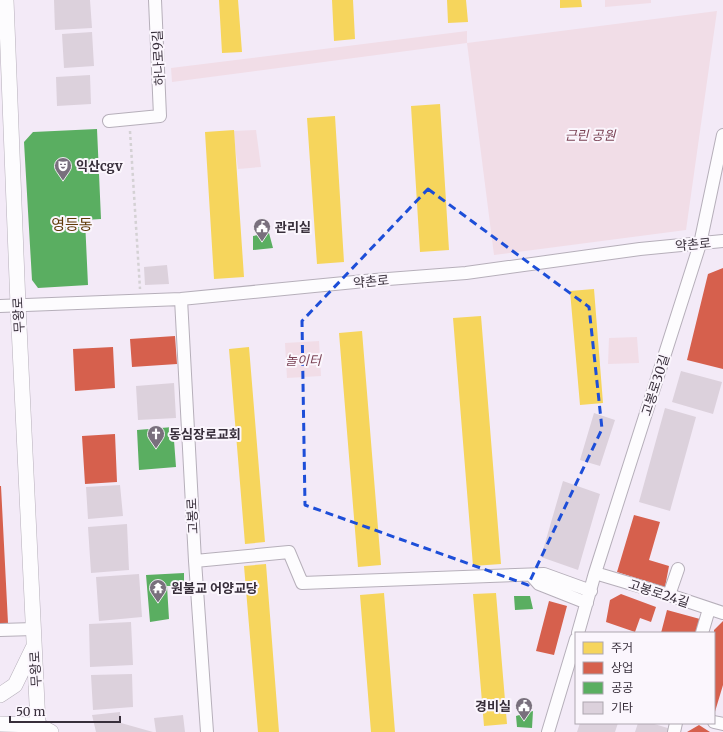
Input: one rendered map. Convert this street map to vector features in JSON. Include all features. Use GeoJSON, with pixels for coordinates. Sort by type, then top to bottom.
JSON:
{"type":"FeatureCollection","features":[{"type":"Feature","properties":{"kind":"street","name":"무왕로"},"geometry":{"type":"LineString","coordinates":[[6,0],[18,305],[34,629],[33,647],[37,729]]}},
{"type":"Feature","properties":{"kind":"street","name":"하나로9길"},"geometry":{"type":"LineString","coordinates":[[130,119],[160,116],[155,0]]}},
{"type":"Feature","properties":{"kind":"street"},"geometry":{"type":"LineString","coordinates":[[109,121],[130,119]]}},
{"type":"Feature","properties":{"kind":"street","name":"고봉로30길"},"geometry":{"type":"LineString","coordinates":[[578,632],[595,573],[700,244],[723,135]]}},
{"type":"Feature","properties":{"kind":"street","name":"약촌로"},"geometry":{"type":"LineString","coordinates":[[0,306],[181,299],[375,280],[466,273],[640,249],[723,241]]}},
{"type":"Feature","properties":{"kind":"street","name":"고봉로"},"geometry":{"type":"LineString","coordinates":[[181,299],[195,561],[207,732]]}},
{"type":"Feature","properties":{"kind":"street"},"geometry":{"type":"LineString","coordinates":[[195,561],[289,552],[302,583],[531,575],[539,584],[589,597]]}},
{"type":"Feature","properties":{"kind":"street"},"geometry":{"type":"LineString","coordinates":[[669,595],[678,568]]}},
{"type":"Feature","properties":{"kind":"street","name":"고봉로24길"},"geometry":{"type":"LineString","coordinates":[[595,573],[723,613]]}},
{"type":"Feature","properties":{"kind":"street"},"geometry":{"type":"LineString","coordinates":[[702,632],[709,609]]}},
{"type":"Feature","properties":{"kind":"street"},"geometry":{"type":"LineString","coordinates":[[0,630],[34,629]]}},
{"type":"Feature","properties":{"kind":"street"},"geometry":{"type":"LineString","coordinates":[[548,732],[575,642]]}},
{"type":"Feature","properties":{"kind":"street"},"geometry":{"type":"LineString","coordinates":[[0,695],[15,685],[33,647]]}},
{"type":"Feature","properties":{"kind":"street"},"geometry":{"type":"LineString","coordinates":[[0,724],[52,732]]}},
{"type":"Feature","properties":{"kind":"path"},"geometry":{"type":"LineString","coordinates":[[130,119],[140,300]]}},
{"type":"Feature","properties":{"kind":"highlighted area"},"geometry":{"type":"Polygon","coordinates":[[[428,189],[589,307],[602,429],[528,585],[305,505],[302,321],[428,189]]]}},
{"type":"Feature","properties":{"kind":"green space"},"geometry":{"type":"Polygon","coordinates":[[[605,0],[651,0],[651,3],[605,7],[605,0]]]}},
{"type":"Feature","properties":{"kind":"green space","name":"근린 공원"},"geometry":{"type":"Polygon","coordinates":[[[717,11],[686,230],[494,255],[467,43],[717,11]]]}},
{"type":"Feature","properties":{"kind":"green space"},"geometry":{"type":"Polygon","coordinates":[[[467,31],[467,43],[172,82],[171,68],[467,31]]]}},
{"type":"Feature","properties":{"kind":"green space"},"geometry":{"type":"Polygon","coordinates":[[[256,130],[261,167],[238,169],[233,131],[256,130]]]}},
{"type":"Feature","properties":{"kind":"green space"},"geometry":{"type":"Polygon","coordinates":[[[637,337],[639,363],[608,364],[609,338],[637,337]]]}},
{"type":"Feature","properties":{"kind":"green space","name":"놀이터"},"geometry":{"type":"Polygon","coordinates":[[[319,341],[321,376],[287,378],[285,343],[319,341]]]}},
{"type":"Feature","properties":{"kind":"building: 주거"},"geometry":{"type":"Polygon","coordinates":[[[219,0],[238,0],[242,52],[222,53],[219,0]]]}},
{"type":"Feature","properties":{"kind":"building: 주거"},"geometry":{"type":"Polygon","coordinates":[[[332,0],[353,0],[355,39],[334,41],[332,0]]]}},
{"type":"Feature","properties":{"kind":"building: 주거"},"geometry":{"type":"Polygon","coordinates":[[[447,0],[466,0],[468,22],[448,23],[447,0]]]}},
{"type":"Feature","properties":{"kind":"building: 주거"},"geometry":{"type":"Polygon","coordinates":[[[560,0],[581,0],[582,7],[560,8],[560,0]]]}},
{"type":"Feature","properties":{"kind":"building: 주거"},"geometry":{"type":"Polygon","coordinates":[[[440,104],[449,250],[420,252],[411,106],[440,104]]]}},
{"type":"Feature","properties":{"kind":"building: 주거"},"geometry":{"type":"Polygon","coordinates":[[[335,116],[344,262],[317,264],[307,118],[335,116]]]}},
{"type":"Feature","properties":{"kind":"building: 주거"},"geometry":{"type":"Polygon","coordinates":[[[234,130],[244,277],[214,279],[205,132],[234,130]]]}},
{"type":"Feature","properties":{"kind":"building: 주거"},"geometry":{"type":"Polygon","coordinates":[[[594,289],[603,403],[580,405],[570,291],[594,289]]]}},
{"type":"Feature","properties":{"kind":"building: 주거"},"geometry":{"type":"Polygon","coordinates":[[[481,316],[501,564],[473,566],[453,318],[481,316]]]}},
{"type":"Feature","properties":{"kind":"building: 주거"},"geometry":{"type":"Polygon","coordinates":[[[362,331],[381,565],[358,567],[339,333],[362,331]]]}},
{"type":"Feature","properties":{"kind":"building: 주거"},"geometry":{"type":"Polygon","coordinates":[[[249,347],[265,542],[245,544],[229,349],[249,347]]]}},
{"type":"Feature","properties":{"kind":"building: 주거"},"geometry":{"type":"Polygon","coordinates":[[[266,564],[279,732],[258,732],[244,566],[266,564]]]}},
{"type":"Feature","properties":{"kind":"building: 주거"},"geometry":{"type":"Polygon","coordinates":[[[384,593],[395,732],[371,732],[360,595],[384,593]]]}},
{"type":"Feature","properties":{"kind":"building: 주거"},"geometry":{"type":"Polygon","coordinates":[[[496,593],[507,724],[484,726],[473,594],[496,593]]]}},
{"type":"Feature","properties":{"kind":"building: 상업"},"geometry":{"type":"Polygon","coordinates":[[[723,268],[723,369],[687,360],[708,274],[723,268]]]}},
{"type":"Feature","properties":{"kind":"building: 상업"},"geometry":{"type":"Polygon","coordinates":[[[175,336],[177,364],[132,367],[130,339],[175,336]]]}},
{"type":"Feature","properties":{"kind":"building: 상업"},"geometry":{"type":"Polygon","coordinates":[[[113,347],[115,388],[75,391],[73,349],[113,347]]]}},
{"type":"Feature","properties":{"kind":"building: 상업"},"geometry":{"type":"Polygon","coordinates":[[[115,434],[117,482],[85,484],[82,436],[115,434]]]}},
{"type":"Feature","properties":{"kind":"building: 상업"},"geometry":{"type":"Polygon","coordinates":[[[1,486],[8,623],[0,623],[1,486]]]}},
{"type":"Feature","properties":{"kind":"building: 상업"},"geometry":{"type":"Polygon","coordinates":[[[634,515],[660,522],[649,560],[669,566],[665,587],[617,572],[634,515]]]}},
{"type":"Feature","properties":{"kind":"building: 상업"},"geometry":{"type":"Polygon","coordinates":[[[621,594],[656,607],[651,622],[640,618],[635,632],[606,622],[610,600],[621,594]]]}},
{"type":"Feature","properties":{"kind":"building: 상업"},"geometry":{"type":"Polygon","coordinates":[[[549,601],[567,606],[554,655],[536,651],[549,601]]]}},
{"type":"Feature","properties":{"kind":"building: 상업"},"geometry":{"type":"Polygon","coordinates":[[[667,610],[700,619],[696,632],[661,632],[667,610]]]}},
{"type":"Feature","properties":{"kind":"building: 상업"},"geometry":{"type":"Polygon","coordinates":[[[723,621],[723,685],[715,712],[715,632],[714,630],[723,621]]]}},
{"type":"Feature","properties":{"kind":"building: 상업"},"geometry":{"type":"Polygon","coordinates":[[[699,725],[710,732],[687,732],[699,725]]]}},
{"type":"Feature","properties":{"kind":"building: 공공","name":"익산cgv"},"geometry":{"type":"Polygon","coordinates":[[[97,129],[101,219],[85,220],[88,285],[38,288],[32,280],[24,142],[33,132],[97,129]]]}},
{"type":"Feature","properties":{"kind":"building: 공공","name":"관리실"},"geometry":{"type":"Polygon","coordinates":[[[269,233],[273,248],[253,250],[253,236],[269,233]]]}},
{"type":"Feature","properties":{"kind":"building: 공공","name":"동심장로교회"},"geometry":{"type":"Polygon","coordinates":[[[173,427],[176,467],[139,470],[137,430],[173,427]]]}},
{"type":"Feature","properties":{"kind":"building: 공공","name":"원불교 어양교당"},"geometry":{"type":"Polygon","coordinates":[[[184,573],[184,586],[167,586],[169,619],[150,622],[146,575],[184,573]]]}},
{"type":"Feature","properties":{"kind":"building: 공공"},"geometry":{"type":"Polygon","coordinates":[[[514,596],[530,596],[533,609],[515,610],[514,596]]]}},
{"type":"Feature","properties":{"kind":"building: 공공","name":"경비실"},"geometry":{"type":"Polygon","coordinates":[[[533,711],[532,728],[517,727],[516,716],[533,711]]]}},
{"type":"Feature","properties":{"kind":"building: 기타"},"geometry":{"type":"Polygon","coordinates":[[[54,0],[90,0],[92,28],[55,30],[54,0]]]}},
{"type":"Feature","properties":{"kind":"building: 기타"},"geometry":{"type":"Polygon","coordinates":[[[92,32],[94,66],[64,68],[62,34],[92,32]]]}},
{"type":"Feature","properties":{"kind":"building: 기타"},"geometry":{"type":"Polygon","coordinates":[[[90,75],[91,104],[57,106],[56,77],[90,75]]]}},
{"type":"Feature","properties":{"kind":"building: 기타"},"geometry":{"type":"Polygon","coordinates":[[[167,265],[169,284],[145,285],[144,267],[167,265]]]}},
{"type":"Feature","properties":{"kind":"building: 기타"},"geometry":{"type":"Polygon","coordinates":[[[681,371],[722,382],[713,414],[672,402],[681,371]]]}},
{"type":"Feature","properties":{"kind":"building: 기타"},"geometry":{"type":"Polygon","coordinates":[[[174,383],[176,418],[138,420],[136,386],[174,383]]]}},
{"type":"Feature","properties":{"kind":"building: 기타"},"geometry":{"type":"Polygon","coordinates":[[[665,408],[696,417],[670,511],[639,502],[665,408]]]}},
{"type":"Feature","properties":{"kind":"building: 기타"},"geometry":{"type":"Polygon","coordinates":[[[594,413],[615,420],[600,466],[580,460],[594,413]]]}},
{"type":"Feature","properties":{"kind":"building: 기타"},"geometry":{"type":"Polygon","coordinates":[[[563,481],[600,494],[578,570],[541,557],[563,481]]]}},
{"type":"Feature","properties":{"kind":"building: 기타"},"geometry":{"type":"Polygon","coordinates":[[[120,485],[123,516],[88,519],[86,487],[120,485]]]}},
{"type":"Feature","properties":{"kind":"building: 기타"},"geometry":{"type":"Polygon","coordinates":[[[127,524],[129,570],[91,573],[88,527],[127,524]]]}},
{"type":"Feature","properties":{"kind":"building: 기타"},"geometry":{"type":"Polygon","coordinates":[[[139,574],[142,617],[99,621],[96,577],[139,574]]]}},
{"type":"Feature","properties":{"kind":"building: 기타"},"geometry":{"type":"Polygon","coordinates":[[[131,622],[133,665],[90,667],[89,624],[131,622]]]}},
{"type":"Feature","properties":{"kind":"building: 기타"},"geometry":{"type":"Polygon","coordinates":[[[132,674],[133,707],[93,710],[91,675],[132,674]]]}},
{"type":"Feature","properties":{"kind":"building: 기타"},"geometry":{"type":"Polygon","coordinates":[[[120,712],[121,723],[153,732],[96,732],[92,715],[120,712]]]}},
{"type":"Feature","properties":{"kind":"building: 기타"},"geometry":{"type":"Polygon","coordinates":[[[183,715],[185,732],[156,732],[154,718],[183,715]]]}},
{"type":"Feature","properties":{"kind":"building: 기타"},"geometry":{"type":"Polygon","coordinates":[[[580,724],[618,724],[615,732],[577,732],[580,724]]]}},
{"type":"Feature","properties":{"kind":"building: 기타"},"geometry":{"type":"Polygon","coordinates":[[[638,724],[654,724],[671,729],[670,732],[635,732],[638,724]]]}},
{"type":"Feature","properties":{"kind":"place","name":"익산cgv"},"geometry":{"type":"Point","coordinates":[63,181]}},
{"type":"Feature","properties":{"kind":"place","name":"관리실"},"geometry":{"type":"Point","coordinates":[262,242]}},
{"type":"Feature","properties":{"kind":"place","name":"동심장로교회"},"geometry":{"type":"Point","coordinates":[156,449]}},
{"type":"Feature","properties":{"kind":"place","name":"원불교 어양교당"},"geometry":{"type":"Point","coordinates":[158,603]}},
{"type":"Feature","properties":{"kind":"place","name":"경비실"},"geometry":{"type":"Point","coordinates":[524,721]}},
{"type":"Feature","properties":{"kind":"district","name":"영등동"},"geometry":{"type":"Point","coordinates":[72,225]}}]}
